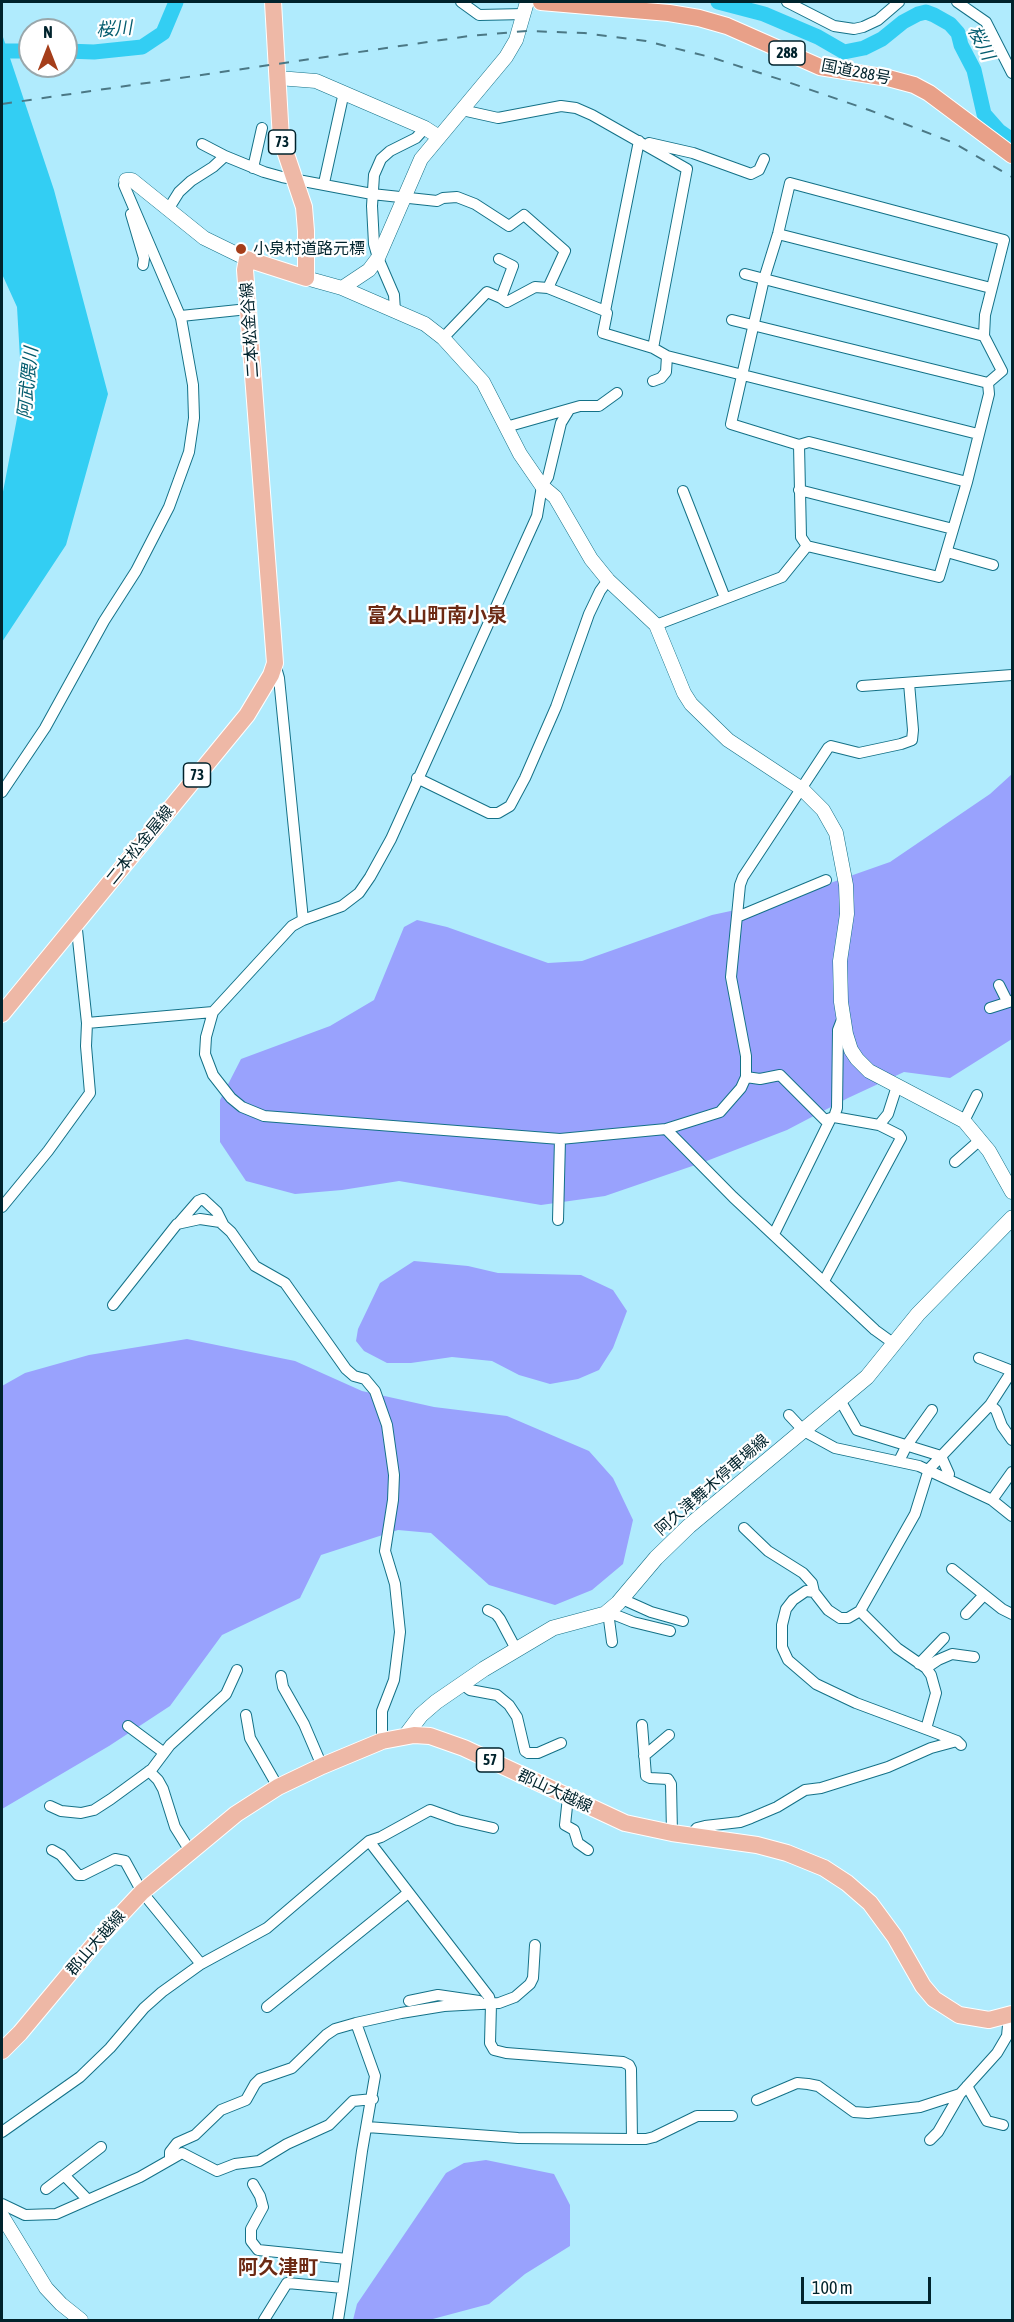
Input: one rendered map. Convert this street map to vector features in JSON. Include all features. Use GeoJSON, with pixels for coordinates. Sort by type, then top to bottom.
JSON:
{"type":"FeatureCollection","features":[{"type":"Feature","properties":{"kind":"highway","name":"国道288号"},"geometry":{"type":"LineString","coordinates":[[541,2],[669,13],[699,18],[727,26],[820,67],[888,78],[914,85],[929,93],[1012,155]]}},
{"type":"Feature","properties":{"kind":"main road","name":"73"},"geometry":{"type":"LineString","coordinates":[[273,2],[281,139],[306,220],[306,278]]}},
{"type":"Feature","properties":{"kind":"main road","name":"二本松金谷線"},"geometry":{"type":"LineString","coordinates":[[275,663],[245,270],[247,259],[306,278]]}},
{"type":"Feature","properties":{"kind":"main road","name":"二本松金屋線"},"geometry":{"type":"LineString","coordinates":[[2,1014],[246,715],[271,675],[275,663]]}},
{"type":"Feature","properties":{"kind":"main road","name":"阿久津舞木停車場線"},"geometry":{"type":"LineString","coordinates":[[406,1736],[421,1715],[436,1701],[553,1628],[608,1612],[622,1599],[656,1558],[689,1526],[867,1377],[893,1343],[941,1290],[1012,1218]]}},
{"type":"Feature","properties":{"kind":"main road","name":"郡山大越線"},"geometry":{"type":"LineString","coordinates":[[2,2051],[142,1892],[236,1814],[278,1787],[322,1766],[382,1741],[406,1736],[430,1736],[451,1743],[625,1822],[672,1833],[788,1852],[824,1868],[847,1883],[870,1903],[895,1937],[923,1986],[934,1999],[959,2015],[989,2020],[1011,2015]]}},
{"type":"Feature","properties":{"kind":"street"},"geometry":{"type":"LineString","coordinates":[[342,288],[369,270],[378,258],[421,159],[506,57],[516,40],[526,8],[479,15],[461,2]]}},
{"type":"Feature","properties":{"kind":"street"},"geometry":{"type":"LineString","coordinates":[[787,2],[834,26],[854,28],[863,27],[878,20],[899,2]]}},
{"type":"Feature","properties":{"kind":"street"},"geometry":{"type":"LineString","coordinates":[[957,2],[986,22],[1012,73]]}},
{"type":"Feature","properties":{"kind":"street"},"geometry":{"type":"LineString","coordinates":[[278,78],[316,81],[425,128],[439,137]]}},
{"type":"Feature","properties":{"kind":"street"},"geometry":{"type":"LineString","coordinates":[[324,183],[344,92]]}},
{"type":"Feature","properties":{"kind":"street"},"geometry":{"type":"LineString","coordinates":[[462,110],[498,118],[568,106],[592,115],[685,167],[687,172],[653,348]]}},
{"type":"Feature","properties":{"kind":"street"},"geometry":{"type":"LineString","coordinates":[[253,168],[262,128]]}},
{"type":"Feature","properties":{"kind":"street"},"geometry":{"type":"LineString","coordinates":[[395,311],[394,295],[378,258],[373,227],[372,194],[375,175],[381,159],[390,151],[416,138],[425,128]]}},
{"type":"Feature","properties":{"kind":"street"},"geometry":{"type":"LineString","coordinates":[[642,143],[651,142],[693,153],[751,174],[759,170],[764,159]]}},
{"type":"Feature","properties":{"kind":"street"},"geometry":{"type":"LineString","coordinates":[[642,143],[605,311],[607,314],[603,333],[653,348],[667,356],[978,434]]}},
{"type":"Feature","properties":{"kind":"street"},"geometry":{"type":"LineString","coordinates":[[202,144],[253,168],[282,177],[324,183],[372,194],[437,201],[457,197],[475,204],[509,226],[524,215],[565,251],[548,288]]}},
{"type":"Feature","properties":{"kind":"street"},"geometry":{"type":"LineString","coordinates":[[169,208],[179,192],[225,156]]}},
{"type":"Feature","properties":{"kind":"street"},"geometry":{"type":"LineString","coordinates":[[126,185],[132,180],[204,238],[247,259]]}},
{"type":"Feature","properties":{"kind":"street"},"geometry":{"type":"LineString","coordinates":[[732,320],[754,325],[988,383],[1007,373],[984,336],[985,315],[1004,240],[790,183],[764,279],[754,325],[730,424],[799,445],[809,442],[967,482]]}},
{"type":"Feature","properties":{"kind":"street"},"geometry":{"type":"LineString","coordinates":[[126,185],[127,200],[144,258],[143,265]]}},
{"type":"Feature","properties":{"kind":"street"},"geometry":{"type":"LineString","coordinates":[[2,792],[45,728],[104,621],[136,571],[169,507],[189,452],[194,418],[194,385],[181,316],[126,185]]}},
{"type":"Feature","properties":{"kind":"street"},"geometry":{"type":"LineString","coordinates":[[778,234],[991,288]]}},
{"type":"Feature","properties":{"kind":"street"},"geometry":{"type":"LineString","coordinates":[[1000,255],[1012,258]]}},
{"type":"Feature","properties":{"kind":"street"},"geometry":{"type":"LineString","coordinates":[[499,259],[513,266],[501,298]]}},
{"type":"Feature","properties":{"kind":"street"},"geometry":{"type":"LineString","coordinates":[[745,274],[984,336]]}},
{"type":"Feature","properties":{"kind":"street"},"geometry":{"type":"LineString","coordinates":[[306,278],[342,288],[425,324],[443,338],[483,382],[520,454],[542,486],[555,497],[591,559],[608,580],[656,625],[684,693],[700,715],[728,740],[802,789],[831,821],[836,832],[846,885],[847,914],[840,961],[843,1016],[846,1034],[857,1059],[869,1071],[964,1121],[980,1140],[1012,1192]]}},
{"type":"Feature","properties":{"kind":"street"},"geometry":{"type":"LineString","coordinates":[[443,338],[488,292],[507,302],[535,287],[548,288],[605,311]]}},
{"type":"Feature","properties":{"kind":"street"},"geometry":{"type":"LineString","coordinates":[[181,316],[248,309]]}},
{"type":"Feature","properties":{"kind":"street"},"geometry":{"type":"LineString","coordinates":[[653,381],[661,378],[666,372],[667,356]]}},
{"type":"Feature","properties":{"kind":"street"},"geometry":{"type":"LineString","coordinates":[[799,445],[801,537],[807,546],[939,577],[967,482],[988,394],[988,383]]}},
{"type":"Feature","properties":{"kind":"street"},"geometry":{"type":"LineString","coordinates":[[506,427],[588,405],[599,405],[617,393]]}},
{"type":"Feature","properties":{"kind":"street"},"geometry":{"type":"LineString","coordinates":[[569,410],[561,423],[548,477],[542,486],[537,516],[391,839],[370,877],[359,893],[342,906],[292,926],[213,1012],[206,1036],[207,1062],[213,1075],[231,1098],[242,1107],[264,1116],[560,1139],[666,1129],[720,1112],[741,1088],[747,1077],[746,1056],[731,977],[740,885],[743,877],[831,746],[860,753],[912,740],[914,730],[909,683]]}},
{"type":"Feature","properties":{"kind":"street"},"geometry":{"type":"LineString","coordinates":[[799,490],[953,529]]}},
{"type":"Feature","properties":{"kind":"street"},"geometry":{"type":"LineString","coordinates":[[683,491],[725,598]]}},
{"type":"Feature","properties":{"kind":"street"},"geometry":{"type":"LineString","coordinates":[[656,625],[783,578],[807,546]]}},
{"type":"Feature","properties":{"kind":"street"},"geometry":{"type":"LineString","coordinates":[[947,552],[993,565]]}},
{"type":"Feature","properties":{"kind":"street"},"geometry":{"type":"LineString","coordinates":[[417,778],[489,813],[498,813],[510,806],[525,778],[556,707],[589,614],[608,580]]}},
{"type":"Feature","properties":{"kind":"street"},"geometry":{"type":"LineString","coordinates":[[275,663],[279,678],[303,920]]}},
{"type":"Feature","properties":{"kind":"street"},"geometry":{"type":"LineString","coordinates":[[862,686],[1012,675]]}},
{"type":"Feature","properties":{"kind":"street"},"geometry":{"type":"LineString","coordinates":[[737,917],[826,880]]}},
{"type":"Feature","properties":{"kind":"street"},"geometry":{"type":"LineString","coordinates":[[2,1207],[48,1151],[89,1095],[87,1023],[77,930],[74,925]]}},
{"type":"Feature","properties":{"kind":"street"},"geometry":{"type":"LineString","coordinates":[[990,1008],[1010,1001],[999,985]]}},
{"type":"Feature","properties":{"kind":"street"},"geometry":{"type":"LineString","coordinates":[[87,1023],[213,1012]]}},
{"type":"Feature","properties":{"kind":"street"},"geometry":{"type":"LineString","coordinates":[[774,1234],[837,1108],[838,1030],[843,1016]]}},
{"type":"Feature","properties":{"kind":"street"},"geometry":{"type":"LineString","coordinates":[[747,1077],[784,1077],[825,1120],[879,1125],[901,1138],[824,1281]]}},
{"type":"Feature","properties":{"kind":"street"},"geometry":{"type":"LineString","coordinates":[[879,1125],[888,1114],[897,1086]]}},
{"type":"Feature","properties":{"kind":"street"},"geometry":{"type":"LineString","coordinates":[[964,1121],[977,1095]]}},
{"type":"Feature","properties":{"kind":"street"},"geometry":{"type":"LineString","coordinates":[[666,1129],[868,1324],[893,1343]]}},
{"type":"Feature","properties":{"kind":"street"},"geometry":{"type":"LineString","coordinates":[[558,1220],[560,1139]]}},
{"type":"Feature","properties":{"kind":"street"},"geometry":{"type":"LineString","coordinates":[[955,1162],[980,1140]]}},
{"type":"Feature","properties":{"kind":"street"},"geometry":{"type":"LineString","coordinates":[[113,1305],[177,1224],[198,1201],[203,1199],[218,1212],[223,1224],[255,1266],[285,1283],[346,1369],[370,1384],[387,1425],[394,1475],[393,1500],[385,1551],[395,1584],[400,1632],[396,1672],[382,1711],[382,1741]]}},
{"type":"Feature","properties":{"kind":"street"},"geometry":{"type":"LineString","coordinates":[[177,1224],[200,1219],[223,1224]]}},
{"type":"Feature","properties":{"kind":"street"},"geometry":{"type":"LineString","coordinates":[[744,1527],[768,1551],[803,1573],[812,1583],[814,1592],[828,1610],[840,1617],[848,1617],[860,1611],[915,1514],[929,1469],[990,1405],[1012,1371],[979,1358]]}},
{"type":"Feature","properties":{"kind":"street"},"geometry":{"type":"LineString","coordinates":[[840,1400],[857,1430],[941,1456]]}},
{"type":"Feature","properties":{"kind":"street"},"geometry":{"type":"LineString","coordinates":[[990,1405],[996,1410],[1002,1426],[1012,1440]]}},
{"type":"Feature","properties":{"kind":"street"},"geometry":{"type":"LineString","coordinates":[[899,1461],[906,1445],[932,1410]]}},
{"type":"Feature","properties":{"kind":"street"},"geometry":{"type":"LineString","coordinates":[[789,1415],[804,1431],[836,1448],[929,1469],[992,1500],[1012,1516]]}},
{"type":"Feature","properties":{"kind":"street"},"geometry":{"type":"LineString","coordinates":[[941,1456],[948,1478]]}},
{"type":"Feature","properties":{"kind":"street"},"geometry":{"type":"LineString","coordinates":[[992,1500],[1012,1472]]}},
{"type":"Feature","properties":{"kind":"street"},"geometry":{"type":"LineString","coordinates":[[952,1569],[1002,1610],[1012,1614]]}},
{"type":"Feature","properties":{"kind":"street"},"geometry":{"type":"LineString","coordinates":[[691,1835],[697,1828],[740,1822],[751,1818],[777,1807],[805,1790],[831,1785],[888,1767],[931,1748],[959,1743],[856,1703],[816,1684],[791,1664],[783,1647],[781,1631],[783,1617],[799,1594],[806,1591],[814,1592]]}},
{"type":"Feature","properties":{"kind":"street"},"geometry":{"type":"LineString","coordinates":[[966,1614],[984,1595]]}},
{"type":"Feature","properties":{"kind":"street"},"geometry":{"type":"LineString","coordinates":[[622,1599],[651,1612],[683,1621]]}},
{"type":"Feature","properties":{"kind":"street"},"geometry":{"type":"LineString","coordinates":[[488,1610],[500,1619],[517,1651]]}},
{"type":"Feature","properties":{"kind":"street"},"geometry":{"type":"LineString","coordinates":[[860,1611],[897,1648],[923,1666],[934,1681],[936,1693],[926,1729]]}},
{"type":"Feature","properties":{"kind":"street"},"geometry":{"type":"LineString","coordinates":[[612,1642],[608,1612],[633,1622],[670,1631]]}},
{"type":"Feature","properties":{"kind":"street"},"geometry":{"type":"LineString","coordinates":[[923,1666],[944,1638]]}},
{"type":"Feature","properties":{"kind":"street"},"geometry":{"type":"LineString","coordinates":[[923,1666],[952,1654],[974,1657]]}},
{"type":"Feature","properties":{"kind":"street"},"geometry":{"type":"LineString","coordinates":[[50,1806],[70,1813],[88,1812],[111,1799],[149,1771],[163,1752],[226,1694],[237,1670]]}},
{"type":"Feature","properties":{"kind":"street"},"geometry":{"type":"LineString","coordinates":[[281,1676],[283,1687],[304,1724],[322,1766]]}},
{"type":"Feature","properties":{"kind":"street"},"geometry":{"type":"LineString","coordinates":[[462,1684],[470,1690],[497,1695],[509,1705],[516,1717],[525,1751],[528,1753],[538,1753],[561,1743]]}},
{"type":"Feature","properties":{"kind":"street"},"geometry":{"type":"LineString","coordinates":[[246,1715],[249,1738],[278,1787]]}},
{"type":"Feature","properties":{"kind":"street"},"geometry":{"type":"LineString","coordinates":[[642,1725],[646,1776],[670,1781],[672,1833]]}},
{"type":"Feature","properties":{"kind":"street"},"geometry":{"type":"LineString","coordinates":[[128,1726],[163,1752]]}},
{"type":"Feature","properties":{"kind":"street"},"geometry":{"type":"LineString","coordinates":[[644,1756],[669,1735]]}},
{"type":"Feature","properties":{"kind":"street"},"geometry":{"type":"LineString","coordinates":[[149,1771],[163,1789],[175,1827],[190,1851]]}},
{"type":"Feature","properties":{"kind":"street"},"geometry":{"type":"LineString","coordinates":[[567,1797],[565,1825],[574,1830],[578,1843],[588,1850]]}},
{"type":"Feature","properties":{"kind":"street"},"geometry":{"type":"LineString","coordinates":[[2,2132],[80,2077],[110,2048],[144,2008],[162,1992],[201,1964],[267,1928],[369,1841],[381,1837],[430,1810],[458,1820],[493,1828]]}},
{"type":"Feature","properties":{"kind":"street"},"geometry":{"type":"LineString","coordinates":[[369,1841],[489,1997],[491,2004],[490,2043],[497,2052],[623,2062],[629,2065],[631,2069],[632,2139]]}},
{"type":"Feature","properties":{"kind":"street"},"geometry":{"type":"LineString","coordinates":[[52,1850],[61,1855],[78,1875],[83,1875],[115,1860],[123,1860],[142,1892],[201,1964]]}},
{"type":"Feature","properties":{"kind":"street"},"geometry":{"type":"LineString","coordinates":[[267,2007],[408,1893]]}},
{"type":"Feature","properties":{"kind":"street"},"geometry":{"type":"LineString","coordinates":[[170,2159],[170,2152],[177,2143],[195,2134],[221,2110],[246,2100],[260,2079],[292,2068],[335,2029],[401,2013],[444,2006],[499,2004],[515,1996],[530,1984],[533,1978],[535,1945]]}},
{"type":"Feature","properties":{"kind":"street"},"geometry":{"type":"LineString","coordinates":[[408,2001],[438,1995],[491,2004]]}},
{"type":"Feature","properties":{"kind":"street"},"geometry":{"type":"LineString","coordinates":[[930,2140],[938,2132],[964,2090],[997,2053],[1007,2036],[1011,2015]]}},
{"type":"Feature","properties":{"kind":"street"},"geometry":{"type":"LineString","coordinates":[[338,2320],[375,2076],[356,2023]]}},
{"type":"Feature","properties":{"kind":"street"},"geometry":{"type":"LineString","coordinates":[[757,2100],[797,2083],[808,2084],[818,2086],[855,2112],[868,2114],[920,2107],[964,2090]]}},
{"type":"Feature","properties":{"kind":"street"},"geometry":{"type":"LineString","coordinates":[[964,2090],[987,2121],[1003,2125]]}},
{"type":"Feature","properties":{"kind":"street"},"geometry":{"type":"LineString","coordinates":[[2,2204],[21,2214],[47,2216],[56,2214],[140,2177],[180,2153],[186,2153],[217,2171],[235,2164],[259,2161],[287,2144],[332,2123],[353,2101],[373,2099]]}},
{"type":"Feature","properties":{"kind":"street"},"geometry":{"type":"LineString","coordinates":[[367,2127],[518,2138],[632,2139],[654,2137],[697,2116],[732,2116]]}},
{"type":"Feature","properties":{"kind":"street"},"geometry":{"type":"LineString","coordinates":[[46,2189],[101,2147]]}},
{"type":"Feature","properties":{"kind":"street"},"geometry":{"type":"LineString","coordinates":[[64,2175],[88,2200]]}},
{"type":"Feature","properties":{"kind":"street"},"geometry":{"type":"LineString","coordinates":[[253,2184],[260,2196],[262,2207],[251,2229],[251,2241],[258,2250],[347,2259]]}},
{"type":"Feature","properties":{"kind":"street"},"geometry":{"type":"LineString","coordinates":[[2,2216],[46,2288],[81,2320]]}},
{"type":"Feature","properties":{"kind":"street"},"geometry":{"type":"LineString","coordinates":[[264,2320],[287,2283],[343,2288]]}},
{"type":"Feature","properties":{"kind":"shaded area"},"geometry":{"type":"Polygon","coordinates":[[[1012,774],[1012,1039],[950,1078],[904,1072],[787,1130],[704,1162],[605,1196],[541,1205],[399,1181],[342,1190],[295,1194],[246,1181],[220,1142],[220,1100],[241,1059],[330,1026],[374,1000],[404,927],[417,920],[447,927],[548,963],[582,961],[712,915],[782,900],[890,862],[990,794],[1012,774]]]}},
{"type":"Feature","properties":{"kind":"shaded area"},"geometry":{"type":"Polygon","coordinates":[[[414,1261],[468,1266],[498,1273],[581,1275],[613,1290],[627,1311],[613,1348],[599,1370],[578,1379],[550,1384],[519,1375],[492,1361],[452,1357],[411,1363],[387,1363],[364,1351],[356,1341],[358,1329],[380,1283],[414,1261]]]}},
{"type":"Feature","properties":{"kind":"shaded area"},"geometry":{"type":"Polygon","coordinates":[[[187,1339],[295,1361],[362,1391],[434,1407],[507,1416],[589,1451],[613,1478],[633,1520],[623,1564],[592,1590],[555,1605],[489,1585],[431,1533],[398,1530],[321,1555],[300,1598],[222,1635],[170,1706],[109,1746],[2,1809],[2,1386],[25,1373],[89,1355],[187,1339]]]}},
{"type":"Feature","properties":{"kind":"shaded area"},"geometry":{"type":"Polygon","coordinates":[[[486,2160],[554,2174],[570,2205],[570,2246],[525,2274],[489,2304],[429,2320],[353,2320],[357,2304],[446,2173],[464,2163],[486,2160]]]}},
{"type":"Feature","properties":{"kind":"water","name":"阿武隈川"},"geometry":{"type":"Polygon","coordinates":[[[2,34],[54,190],[108,394],[66,545],[2,642],[2,497],[22,392],[17,307],[2,274],[2,34]]]}},
{"type":"Feature","properties":{"kind":"waterway","name":"桜川"},"geometry":{"type":"LineString","coordinates":[[78,51],[142,47],[163,33],[176,2]]}},
{"type":"Feature","properties":{"kind":"waterway","name":"桜川"},"geometry":{"type":"LineString","coordinates":[[718,2],[764,14],[818,37],[844,52],[864,48],[882,39],[903,22],[918,14],[926,12],[934,15],[950,24],[958,33],[961,45],[974,70],[984,114],[999,131],[1012,140]]}},
{"type":"Feature","properties":{"kind":"waterway","name":"桜川"},"geometry":{"type":"LineString","coordinates":[[2,51],[18,51]]}},
{"type":"Feature","properties":{"kind":"railway"},"geometry":{"type":"LineString","coordinates":[[2,104],[469,36],[527,31],[584,33],[646,41],[710,57],[782,80],[954,143],[1012,177]]}},
{"type":"Feature","properties":{"kind":"place","name":"小泉村道路元標"},"geometry":{"type":"Point","coordinates":[241,249]}},
{"type":"Feature","properties":{"kind":"district","name":"富久山町南小泉"},"geometry":{"type":"Point","coordinates":[437,616]}},
{"type":"Feature","properties":{"kind":"district","name":"阿久津町"},"geometry":{"type":"Point","coordinates":[278,2268]}}]}
